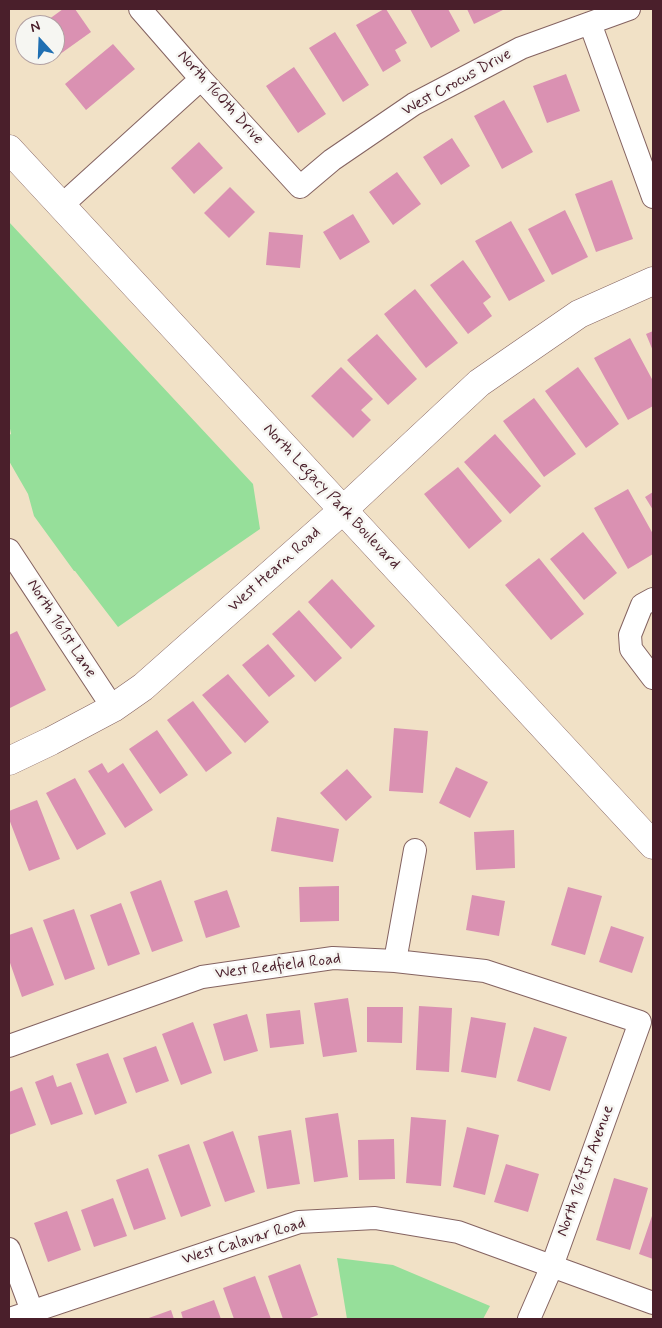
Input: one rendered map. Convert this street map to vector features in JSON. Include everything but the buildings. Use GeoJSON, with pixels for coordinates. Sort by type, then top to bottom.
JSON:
{"type":"FeatureCollection","features":[{"type":"Feature","properties":{"kind":"street","name":"North 160th Drive"},"geometry":{"type":"LineString","coordinates":[[140,9],[300,187]]}},
{"type":"Feature","properties":{"kind":"street","name":"West Crocus Drive"},"geometry":{"type":"LineString","coordinates":[[300,187],[332,160],[414,104],[521,48],[629,9]]}},
{"type":"Feature","properties":{"kind":"street"},"geometry":{"type":"LineString","coordinates":[[590,23],[653,197]]}},
{"type":"Feature","properties":{"kind":"street"},"geometry":{"type":"LineString","coordinates":[[61,206],[201,79]]}},
{"type":"Feature","properties":{"kind":"street","name":"North Legacy Park Boulevard"},"geometry":{"type":"LineString","coordinates":[[9,149],[653,845]]}},
{"type":"Feature","properties":{"kind":"street","name":"West Hearn Road"},"geometry":{"type":"LineString","coordinates":[[9,761],[52,741],[113,708],[143,687],[343,510],[479,383],[579,314],[653,281]]}},
{"type":"Feature","properties":{"kind":"street","name":"North 161st Lane"},"geometry":{"type":"LineString","coordinates":[[9,550],[113,708]]}},
{"type":"Feature","properties":{"kind":"street"},"geometry":{"type":"LineString","coordinates":[[653,599],[642,605],[630,635],[631,649],[653,678]]}},
{"type":"Feature","properties":{"kind":"street"},"geometry":{"type":"LineString","coordinates":[[395,960],[415,850]]}},
{"type":"Feature","properties":{"kind":"street","name":"West Redfield Road"},"geometry":{"type":"LineString","coordinates":[[9,1046],[202,977],[333,958],[395,960],[485,971],[640,1022]]}},
{"type":"Feature","properties":{"kind":"street","name":"North 161tst Avenue"},"geometry":{"type":"LineString","coordinates":[[529,1319],[552,1266],[640,1022]]}},
{"type":"Feature","properties":{"kind":"street","name":"West Calavar Road"},"geometry":{"type":"LineString","coordinates":[[10,1319],[299,1222],[374,1218],[458,1232],[653,1303]]}},
{"type":"Feature","properties":{"kind":"street"},"geometry":{"type":"LineString","coordinates":[[9,1249],[32,1311]]}},
{"type":"Feature","properties":{"kind":"green space"},"geometry":{"type":"Polygon","coordinates":[[[9,222],[253,484],[260,529],[118,627],[34,516],[28,494],[9,461],[9,435],[11,434],[9,423],[9,222]]]}},
{"type":"Feature","properties":{"kind":"green space"},"geometry":{"type":"Polygon","coordinates":[[[337,1258],[393,1265],[490,1306],[483,1319],[347,1319],[337,1258]]]}}]}
